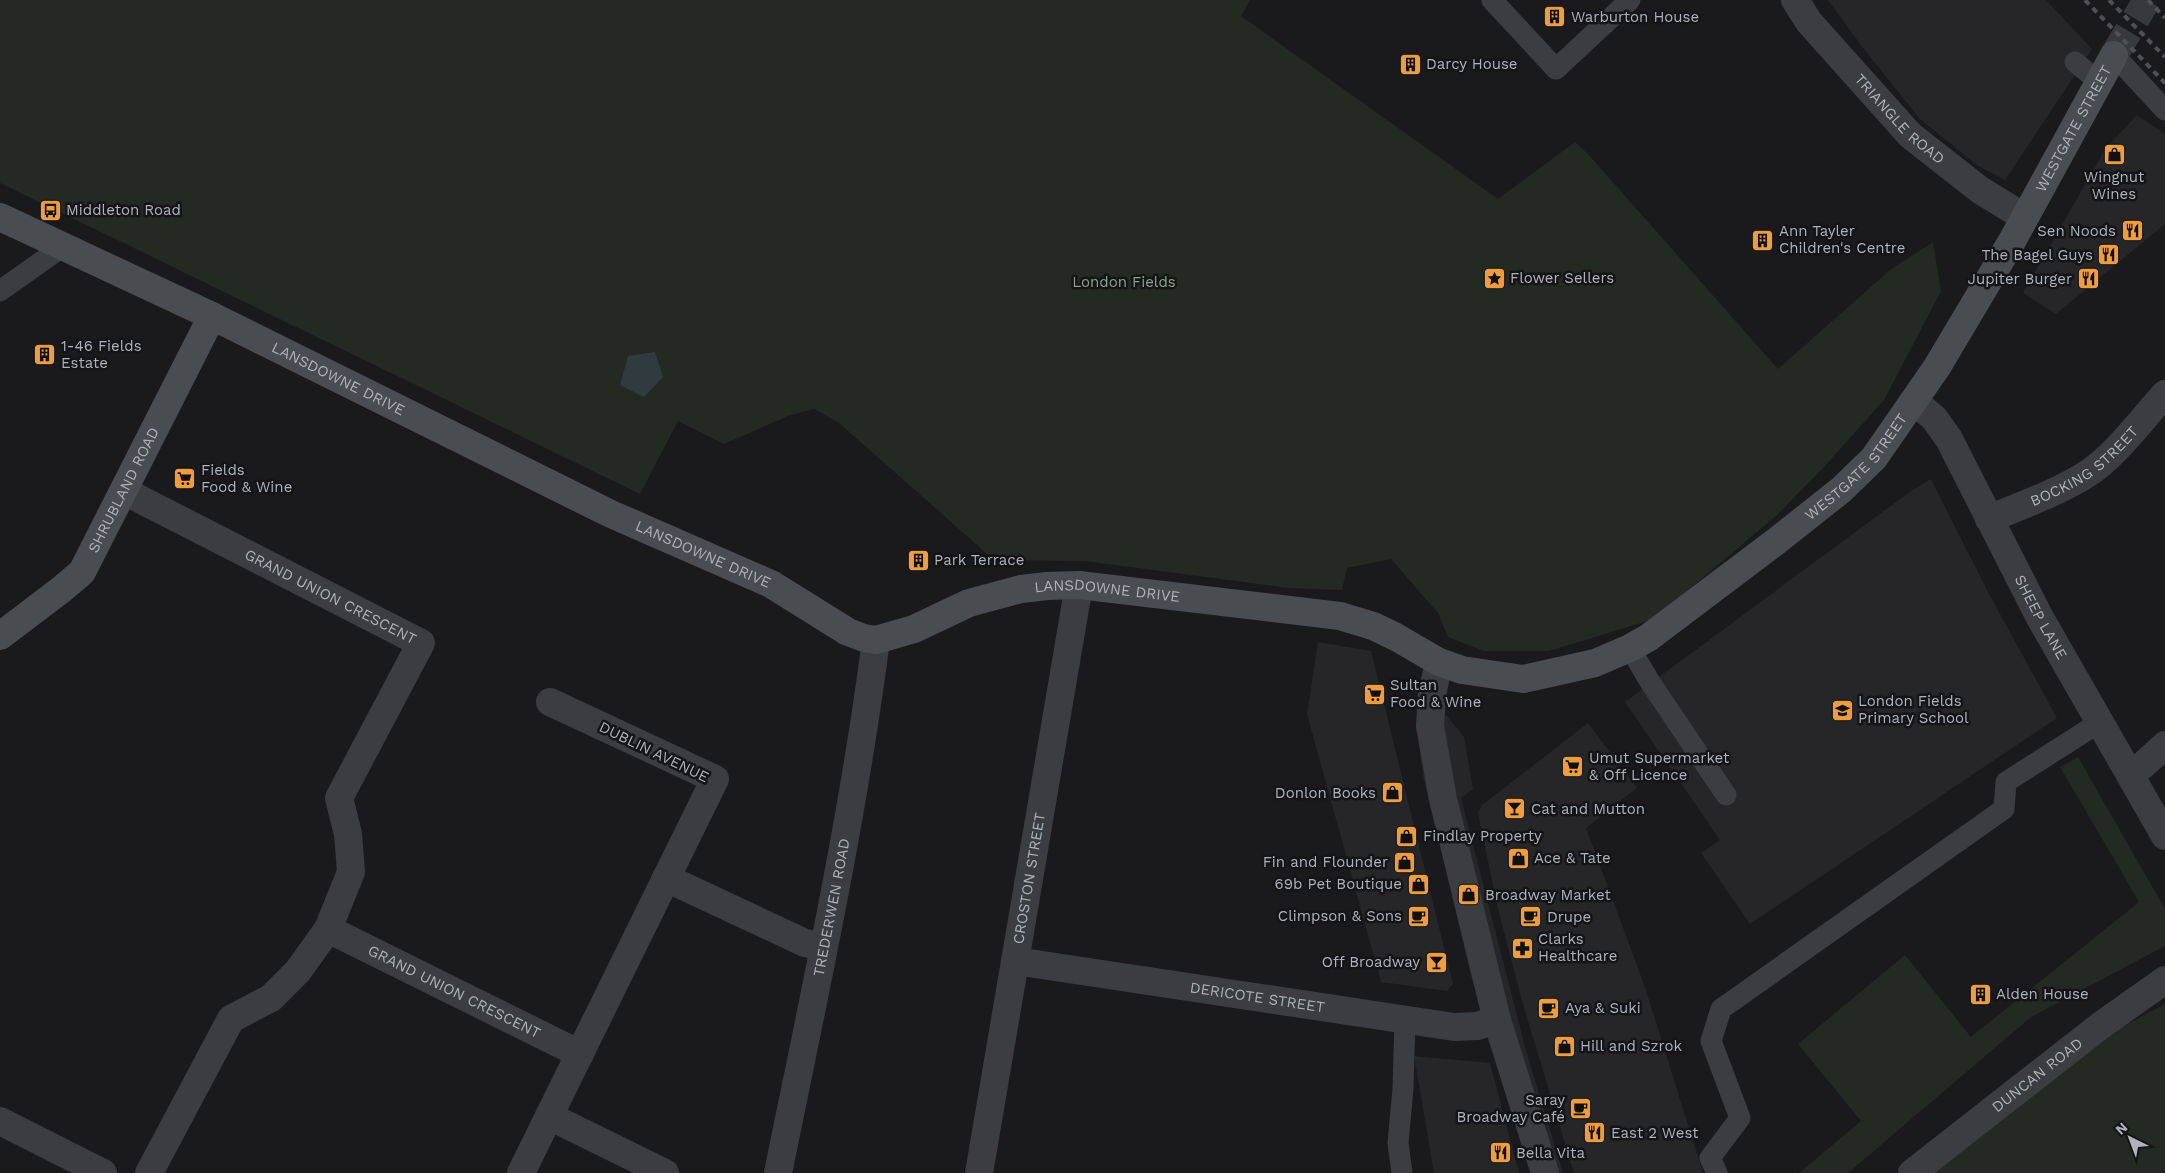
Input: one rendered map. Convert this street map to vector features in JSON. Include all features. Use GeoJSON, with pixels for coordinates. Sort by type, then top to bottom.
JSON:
{"type":"FeatureCollection","features":[{"type":"Feature","properties":{"kind":"street","name":"TRIANGLE ROAD"},"geometry":{"type":"LineString","coordinates":[[1795,0],[1809,22],[1910,135],[1980,190],[2024,218]]}},
{"type":"Feature","properties":{"kind":"street","name":"WESTGATE STREET"},"geometry":{"type":"LineString","coordinates":[[1439,662],[1462,670],[1523,679],[1595,663],[1630,648],[1674,620],[1841,490],[1874,458],[1914,402],[2007,249],[2114,55]]}},
{"type":"Feature","properties":{"kind":"street","name":"LANSDOWNE DRIVE"},"geometry":{"type":"LineString","coordinates":[[0,216],[62,247],[212,316],[612,514],[771,584],[848,632],[864,638],[876,640],[914,629],[969,603],[1021,589],[1078,585],[1340,616],[1373,626],[1439,662]]}},
{"type":"Feature","properties":{"kind":"street","name":"SHRUBLAND ROAD"},"geometry":{"type":"LineString","coordinates":[[0,636],[62,590],[82,572],[212,316]]}},
{"type":"Feature","properties":{"kind":"street","name":"BOCKING STREET"},"geometry":{"type":"LineString","coordinates":[[1989,519],[2065,486],[2088,473],[2109,456],[2165,394]]}},
{"type":"Feature","properties":{"kind":"street","name":"SHEEP LANE"},"geometry":{"type":"LineString","coordinates":[[1914,402],[1934,418],[1949,439],[2039,616],[2132,775],[2165,836]]}},
{"type":"Feature","properties":{"kind":"street","name":"GRAND UNION CRESCENT"},"geometry":{"type":"LineString","coordinates":[[124,491],[421,642],[339,798],[348,834],[351,872],[328,929],[298,971],[271,998],[231,1019],[148,1173]]}},
{"type":"Feature","properties":{"kind":"street","name":"CROSTON STREET"},"geometry":{"type":"LineString","coordinates":[[979,1173],[1078,585]]}},
{"type":"Feature","properties":{"kind":"street","name":"TREDERWEN ROAD"},"geometry":{"type":"LineString","coordinates":[[778,1173],[823,947],[867,707],[876,640]]}},
{"type":"Feature","properties":{"kind":"street"},"geometry":{"type":"LineString","coordinates":[[1439,662],[1430,726],[1442,798],[1497,1020],[1545,1173]]}},
{"type":"Feature","properties":{"kind":"street","name":"DUBLIN AVENUE"},"geometry":{"type":"LineString","coordinates":[[522,1173],[715,779],[550,702]]}},
{"type":"Feature","properties":{"kind":"street"},"geometry":{"type":"LineString","coordinates":[[2132,775],[2165,745]]}},
{"type":"Feature","properties":{"kind":"street"},"geometry":{"type":"LineString","coordinates":[[666,878],[805,943],[823,947]]}},
{"type":"Feature","properties":{"kind":"street","name":"GRAND UNION CRESCENT"},"geometry":{"type":"LineString","coordinates":[[328,929],[580,1054]]}},
{"type":"Feature","properties":{"kind":"street","name":"DERICOTE STREET"},"geometry":{"type":"LineString","coordinates":[[1016,961],[1454,1027],[1477,1026],[1497,1020]]}},
{"type":"Feature","properties":{"kind":"street","name":"DUNCAN ROAD"},"geometry":{"type":"LineString","coordinates":[[1912,1173],[2100,1026],[2165,980]]}},
{"type":"Feature","properties":{"kind":"street"},"geometry":{"type":"LineString","coordinates":[[550,1116],[665,1173]]}},
{"type":"Feature","properties":{"kind":"street"},"geometry":{"type":"LineString","coordinates":[[0,1121],[103,1173]]}},
{"type":"Feature","properties":{"kind":"lane"},"geometry":{"type":"LineString","coordinates":[[1492,0],[1556,69],[1630,0]]}},
{"type":"Feature","properties":{"kind":"lane"},"geometry":{"type":"LineString","coordinates":[[2114,55],[2165,110]]}},
{"type":"Feature","properties":{"kind":"lane"},"geometry":{"type":"LineString","coordinates":[[2075,62],[2099,82]]}},
{"type":"Feature","properties":{"kind":"lane"},"geometry":{"type":"LineString","coordinates":[[0,291],[62,247]]}},
{"type":"Feature","properties":{"kind":"lane"},"geometry":{"type":"LineString","coordinates":[[1630,648],[1650,682],[1726,795]]}},
{"type":"Feature","properties":{"kind":"lane"},"geometry":{"type":"LineString","coordinates":[[1717,1173],[1710,1158],[1740,1118],[1711,1041],[1721,1009],[2004,809],[2006,782],[2100,722]]}},
{"type":"Feature","properties":{"kind":"lane"},"geometry":{"type":"LineString","coordinates":[[1402,1173],[1398,1144],[1403,1088],[1405,1020]]}},
{"type":"Feature","properties":{"kind":"shaded area"},"geometry":{"type":"Polygon","coordinates":[[[1828,0],[2046,0],[2092,49],[2005,180],[1978,166],[1920,119],[1863,48],[1828,0]]]}},
{"type":"Feature","properties":{"kind":"shaded area"},"geometry":{"type":"Polygon","coordinates":[[[2137,115],[2165,134],[2165,224],[2056,314],[2023,293],[2106,148],[2137,115]]]}},
{"type":"Feature","properties":{"kind":"shaded area"},"geometry":{"type":"Polygon","coordinates":[[[655,352],[663,377],[644,397],[620,385],[628,356],[655,352]]]}},
{"type":"Feature","properties":{"kind":"shaded area","name":"London Fields Primary School"},"geometry":{"type":"Polygon","coordinates":[[[1931,479],[1988,592],[2057,718],[1750,924],[1701,853],[1720,840],[1625,702],[1911,491],[1931,479]]]}},
{"type":"Feature","properties":{"kind":"shaded area"},"geometry":{"type":"Polygon","coordinates":[[[1318,642],[1371,651],[1453,984],[1447,991],[1381,982],[1307,714],[1318,642]]]}},
{"type":"Feature","properties":{"kind":"shaded area","name":"Broadway Market"},"geometry":{"type":"Polygon","coordinates":[[[1446,715],[1464,737],[1473,789],[1461,798],[1525,1047],[1563,1173],[1533,1173],[1506,1079],[1471,976],[1423,776],[1416,721],[1446,715]]]}},
{"type":"Feature","properties":{"kind":"shaded area"},"geometry":{"type":"Polygon","coordinates":[[[1588,723],[1637,788],[1586,828],[1645,987],[1703,1173],[1574,1173],[1522,1001],[1498,909],[1478,813],[1482,805],[1588,723]]]}},
{"type":"Feature","properties":{"kind":"shaded area"},"geometry":{"type":"Polygon","coordinates":[[[1414,1056],[1490,1063],[1519,1173],[1434,1173],[1414,1056]]]}},
{"type":"Feature","properties":{"kind":"green space","name":"London Fields"},"geometry":{"type":"Polygon","coordinates":[[[0,0],[1250,0],[1241,16],[1498,199],[1575,142],[1588,154],[1778,369],[1890,270],[1933,242],[1941,291],[1884,400],[1824,467],[1776,516],[1654,619],[1549,651],[1484,651],[1448,637],[1438,613],[1391,559],[1347,568],[1342,590],[1288,588],[1085,561],[994,560],[838,422],[814,409],[788,416],[724,444],[678,421],[640,494],[0,183],[0,0]]]}},
{"type":"Feature","properties":{"kind":"green space"},"geometry":{"type":"Polygon","coordinates":[[[2078,757],[2165,909],[2165,946],[2031,1017],[1848,1173],[1799,1173],[1861,1121],[1798,1044],[1905,955],[1971,1037],[2139,902],[2060,767],[2078,757]]]}},
{"type":"Feature","properties":{"kind":"green space"},"geometry":{"type":"Polygon","coordinates":[[[2165,1004],[2165,1170],[2162,1173],[1930,1173],[2116,1030],[2165,1004]]]}},
{"type":"Feature","properties":{"kind":"tunnel"},"geometry":{"type":"LineString","coordinates":[[2114,55],[2147,0]]}},
{"type":"Feature","properties":{"kind":"railway"},"geometry":{"type":"LineString","coordinates":[[2085,0],[2165,83]]}},
{"type":"Feature","properties":{"kind":"railway"},"geometry":{"type":"LineString","coordinates":[[2109,0],[2165,57]]}},
{"type":"Feature","properties":{"kind":"railway"},"geometry":{"type":"LineString","coordinates":[[2148,0],[2165,18]]}},
{"type":"Feature","properties":{"kind":"place","name":"Warburton House"},"geometry":{"type":"Point","coordinates":[1555,17]}},
{"type":"Feature","properties":{"kind":"place","name":"Darcy House"},"geometry":{"type":"Point","coordinates":[1410,64]}},
{"type":"Feature","properties":{"kind":"place","name":"Wingnut Wines"},"geometry":{"type":"Point","coordinates":[2114,154]}},
{"type":"Feature","properties":{"kind":"place","name":"Middleton Road"},"geometry":{"type":"Point","coordinates":[50,210]}},
{"type":"Feature","properties":{"kind":"place","name":"Sen Noods"},"geometry":{"type":"Point","coordinates":[2132,231]}},
{"type":"Feature","properties":{"kind":"place","name":"Ann Tayler Children's Centre"},"geometry":{"type":"Point","coordinates":[1763,240]}},
{"type":"Feature","properties":{"kind":"place","name":"The Bagel Guys"},"geometry":{"type":"Point","coordinates":[2109,255]}},
{"type":"Feature","properties":{"kind":"place","name":"Flower Sellers"},"geometry":{"type":"Point","coordinates":[1494,278]}},
{"type":"Feature","properties":{"kind":"place","name":"Jupiter Burger"},"geometry":{"type":"Point","coordinates":[2088,279]}},
{"type":"Feature","properties":{"kind":"place","name":"1-46 Fields Estate"},"geometry":{"type":"Point","coordinates":[45,355]}},
{"type":"Feature","properties":{"kind":"place","name":"Fields Food & Wine"},"geometry":{"type":"Point","coordinates":[185,479]}},
{"type":"Feature","properties":{"kind":"place","name":"Park Terrace"},"geometry":{"type":"Point","coordinates":[918,560]}},
{"type":"Feature","properties":{"kind":"place","name":"Sultan Food & Wine"},"geometry":{"type":"Point","coordinates":[1374,694]}},
{"type":"Feature","properties":{"kind":"place","name":"London Fields Primary School"},"geometry":{"type":"Point","coordinates":[1842,710]}},
{"type":"Feature","properties":{"kind":"place","name":"Umut Supermarket & Off Licence"},"geometry":{"type":"Point","coordinates":[1573,767]}},
{"type":"Feature","properties":{"kind":"place","name":"Donlon Books"},"geometry":{"type":"Point","coordinates":[1392,793]}},
{"type":"Feature","properties":{"kind":"place","name":"Cat and Mutton"},"geometry":{"type":"Point","coordinates":[1515,809]}},
{"type":"Feature","properties":{"kind":"place","name":"Findlay Property"},"geometry":{"type":"Point","coordinates":[1407,836]}},
{"type":"Feature","properties":{"kind":"place","name":"Ace & Tate"},"geometry":{"type":"Point","coordinates":[1518,858]}},
{"type":"Feature","properties":{"kind":"place","name":"Fin and Flounder"},"geometry":{"type":"Point","coordinates":[1404,862]}},
{"type":"Feature","properties":{"kind":"place","name":"69b Pet Boutique"},"geometry":{"type":"Point","coordinates":[1418,884]}},
{"type":"Feature","properties":{"kind":"place","name":"Broadway Market"},"geometry":{"type":"Point","coordinates":[1469,895]}},
{"type":"Feature","properties":{"kind":"place","name":"Climpson & Sons"},"geometry":{"type":"Point","coordinates":[1418,916]}},
{"type":"Feature","properties":{"kind":"place","name":"Drupe"},"geometry":{"type":"Point","coordinates":[1531,917]}},
{"type":"Feature","properties":{"kind":"place","name":"Clarks Healthcare"},"geometry":{"type":"Point","coordinates":[1522,948]}},
{"type":"Feature","properties":{"kind":"place","name":"Off Broadway"},"geometry":{"type":"Point","coordinates":[1436,962]}},
{"type":"Feature","properties":{"kind":"place","name":"Alden House"},"geometry":{"type":"Point","coordinates":[1980,994]}},
{"type":"Feature","properties":{"kind":"place","name":"Aya & Suki"},"geometry":{"type":"Point","coordinates":[1549,1008]}},
{"type":"Feature","properties":{"kind":"place","name":"Hill and Szrok"},"geometry":{"type":"Point","coordinates":[1564,1046]}},
{"type":"Feature","properties":{"kind":"place","name":"Saray Broadway Café"},"geometry":{"type":"Point","coordinates":[1581,1109]}},
{"type":"Feature","properties":{"kind":"place","name":"East 2 West"},"geometry":{"type":"Point","coordinates":[1595,1133]}},
{"type":"Feature","properties":{"kind":"place","name":"Bella Vita"},"geometry":{"type":"Point","coordinates":[1500,1153]}}]}
